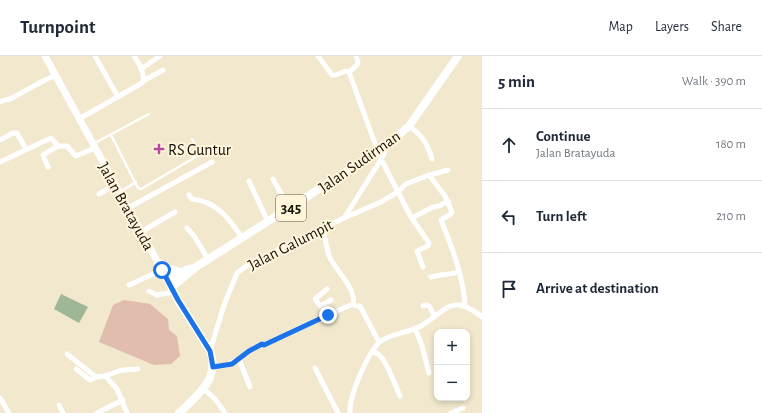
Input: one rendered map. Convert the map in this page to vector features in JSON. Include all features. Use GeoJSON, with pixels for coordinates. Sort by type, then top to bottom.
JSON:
{"type":"FeatureCollection","features":[{"type":"Feature","properties":{"kind":"main road","name":"Jalan Sudirman"},"geometry":{"type":"LineString","coordinates":[[183,275],[290,208],[380,155],[385,147],[409,126],[458,56]]}},
{"type":"Feature","properties":{"kind":"main road"},"geometry":{"type":"LineString","coordinates":[[160,266],[183,275],[178,300]]}},
{"type":"Feature","properties":{"kind":"main road","name":"345"},"geometry":{"type":"LineString","coordinates":[[171,286],[183,275]]}},
{"type":"Feature","properties":{"kind":"main road","name":"Jalan Bratayuda"},"geometry":{"type":"LineString","coordinates":[[171,286],[178,300],[210,351],[213,367]]}},
{"type":"Feature","properties":{"kind":"main road"},"geometry":{"type":"LineString","coordinates":[[179,413],[204,389],[212,375],[213,367]]}},
{"type":"Feature","properties":{"kind":"street","name":"Jalan Bratayuda"},"geometry":{"type":"LineString","coordinates":[[45,56],[171,286]]}},
{"type":"Feature","properties":{"kind":"street"},"geometry":{"type":"LineString","coordinates":[[95,56],[118,97]]}},
{"type":"Feature","properties":{"kind":"street"},"geometry":{"type":"LineString","coordinates":[[134,56],[141,69],[144,81]]}},
{"type":"Feature","properties":{"kind":"street"},"geometry":{"type":"LineString","coordinates":[[141,69],[160,56]]}},
{"type":"Feature","properties":{"kind":"street"},"geometry":{"type":"LineString","coordinates":[[318,56],[332,75],[346,71],[349,72],[358,65],[356,56]]}},
{"type":"Feature","properties":{"kind":"street"},"geometry":{"type":"LineString","coordinates":[[79,119],[140,85],[163,70]]}},
{"type":"Feature","properties":{"kind":"street"},"geometry":{"type":"LineString","coordinates":[[349,72],[380,155],[412,218],[429,243],[428,246],[417,251],[423,267]]}},
{"type":"Feature","properties":{"kind":"street"},"geometry":{"type":"LineString","coordinates":[[0,102],[10,99],[56,75]]}},
{"type":"Feature","properties":{"kind":"street"},"geometry":{"type":"LineString","coordinates":[[409,126],[420,134],[427,143],[432,159]]}},
{"type":"Feature","properties":{"kind":"street"},"geometry":{"type":"LineString","coordinates":[[0,140],[14,133],[17,134],[26,149]]}},
{"type":"Feature","properties":{"kind":"street"},"geometry":{"type":"LineString","coordinates":[[0,162],[49,138],[52,139],[58,146]]}},
{"type":"Feature","properties":{"kind":"street"},"geometry":{"type":"LineString","coordinates":[[48,167],[43,154],[58,146],[67,146],[77,156],[94,146]]}},
{"type":"Feature","properties":{"kind":"street","name":"Jalan Galumpit"},"geometry":{"type":"LineString","coordinates":[[210,351],[229,291],[238,271],[323,227],[344,218],[380,155]]}},
{"type":"Feature","properties":{"kind":"street"},"geometry":{"type":"LineString","coordinates":[[128,208],[212,162]]}},
{"type":"Feature","properties":{"kind":"street"},"geometry":{"type":"LineString","coordinates":[[344,218],[379,203],[398,192],[406,184],[428,174],[430,175],[448,170]]}},
{"type":"Feature","properties":{"kind":"street"},"geometry":{"type":"LineString","coordinates":[[430,175],[448,200],[452,213],[441,219],[452,248],[463,288],[465,307]]}},
{"type":"Feature","properties":{"kind":"street"},"geometry":{"type":"LineString","coordinates":[[273,179],[290,208]]}},
{"type":"Feature","properties":{"kind":"street"},"geometry":{"type":"LineString","coordinates":[[249,181],[268,222]]}},
{"type":"Feature","properties":{"kind":"street"},"geometry":{"type":"LineString","coordinates":[[98,194],[115,185]]}},
{"type":"Feature","properties":{"kind":"street"},"geometry":{"type":"LineString","coordinates":[[189,196],[192,199],[204,201],[227,216],[242,238]]}},
{"type":"Feature","properties":{"kind":"street"},"geometry":{"type":"LineString","coordinates":[[412,218],[433,207],[439,206],[448,200]]}},
{"type":"Feature","properties":{"kind":"street"},"geometry":{"type":"LineString","coordinates":[[141,232],[175,212]]}},
{"type":"Feature","properties":{"kind":"street"},"geometry":{"type":"LineString","coordinates":[[323,227],[330,257],[350,290],[354,299],[353,304]]}},
{"type":"Feature","properties":{"kind":"street"},"geometry":{"type":"LineString","coordinates":[[187,228],[194,236],[208,259]]}},
{"type":"Feature","properties":{"kind":"street"},"geometry":{"type":"LineString","coordinates":[[129,285],[160,266]]}},
{"type":"Feature","properties":{"kind":"street"},"geometry":{"type":"LineString","coordinates":[[431,277],[458,272]]}},
{"type":"Feature","properties":{"kind":"street"},"geometry":{"type":"LineString","coordinates":[[149,291],[157,295],[171,286]]}},
{"type":"Feature","properties":{"kind":"street"},"geometry":{"type":"LineString","coordinates":[[327,289],[315,299],[327,315]]}},
{"type":"Feature","properties":{"kind":"street"},"geometry":{"type":"LineString","coordinates":[[321,306],[331,300]]}},
{"type":"Feature","properties":{"kind":"street"},"geometry":{"type":"LineString","coordinates":[[213,367],[226,365],[239,359],[249,351],[262,344],[264,345],[353,304],[355,306],[360,306],[379,342]]}},
{"type":"Feature","properties":{"kind":"street"},"geometry":{"type":"LineString","coordinates":[[423,306],[430,306],[434,316]]}},
{"type":"Feature","properties":{"kind":"street"},"geometry":{"type":"LineString","coordinates":[[350,413],[350,404],[354,392],[379,342],[392,335],[416,330],[443,309],[451,306],[465,307],[482,317]]}},
{"type":"Feature","properties":{"kind":"street"},"geometry":{"type":"LineString","coordinates":[[416,330],[429,373]]}},
{"type":"Feature","properties":{"kind":"street"},"geometry":{"type":"LineString","coordinates":[[373,352],[382,358],[400,396]]}},
{"type":"Feature","properties":{"kind":"street"},"geometry":{"type":"LineString","coordinates":[[67,354],[96,377]]}},
{"type":"Feature","properties":{"kind":"street"},"geometry":{"type":"LineString","coordinates":[[239,359],[250,387]]}},
{"type":"Feature","properties":{"kind":"street"},"geometry":{"type":"LineString","coordinates":[[314,368],[338,413]]}},
{"type":"Feature","properties":{"kind":"street"},"geometry":{"type":"LineString","coordinates":[[76,369],[90,380],[122,370],[138,369]]}},
{"type":"Feature","properties":{"kind":"street"},"geometry":{"type":"LineString","coordinates":[[105,376],[117,389],[123,400],[127,413]]}},
{"type":"Feature","properties":{"kind":"street"},"geometry":{"type":"LineString","coordinates":[[204,389],[215,399],[225,413]]}},
{"type":"Feature","properties":{"kind":"street"},"geometry":{"type":"LineString","coordinates":[[0,398],[10,413]]}},
{"type":"Feature","properties":{"kind":"street"},"geometry":{"type":"LineString","coordinates":[[97,413],[123,400]]}},
{"type":"Feature","properties":{"kind":"street"},"geometry":{"type":"LineString","coordinates":[[59,405],[62,413]]}},
{"type":"Feature","properties":{"kind":"street"},"geometry":{"type":"LineString","coordinates":[[451,413],[463,408]]}},
{"type":"Feature","properties":{"kind":"lane"},"geometry":{"type":"LineString","coordinates":[[94,146],[149,114]]}},
{"type":"Feature","properties":{"kind":"lane"},"geometry":{"type":"LineString","coordinates":[[111,135],[138,188],[141,189],[197,157],[199,152],[192,139]]}},
{"type":"Feature","properties":{"kind":"lane"},"geometry":{"type":"LineString","coordinates":[[119,192],[136,182]]}},
{"type":"Feature","properties":{"kind":"shaded area"},"geometry":{"type":"Polygon","coordinates":[[[61,294],[88,307],[79,323],[54,309],[61,294]]]}},
{"type":"Feature","properties":{"kind":"shaded area"},"geometry":{"type":"Polygon","coordinates":[[[124,300],[150,304],[168,319],[169,330],[177,336],[180,356],[171,364],[154,365],[99,342],[113,305],[124,300]]]}},
{"type":"Feature","properties":{"kind":"place","name":"RS Guntur"},"geometry":{"type":"Point","coordinates":[159,149]}},
{"type":"Feature","properties":{"kind":"route"},"geometry":{"type":"LineString","coordinates":[[162,270],[178,300],[210,351],[213,359],[213,367],[232,364],[249,351],[262,344],[264,345],[328,315]]}}]}
